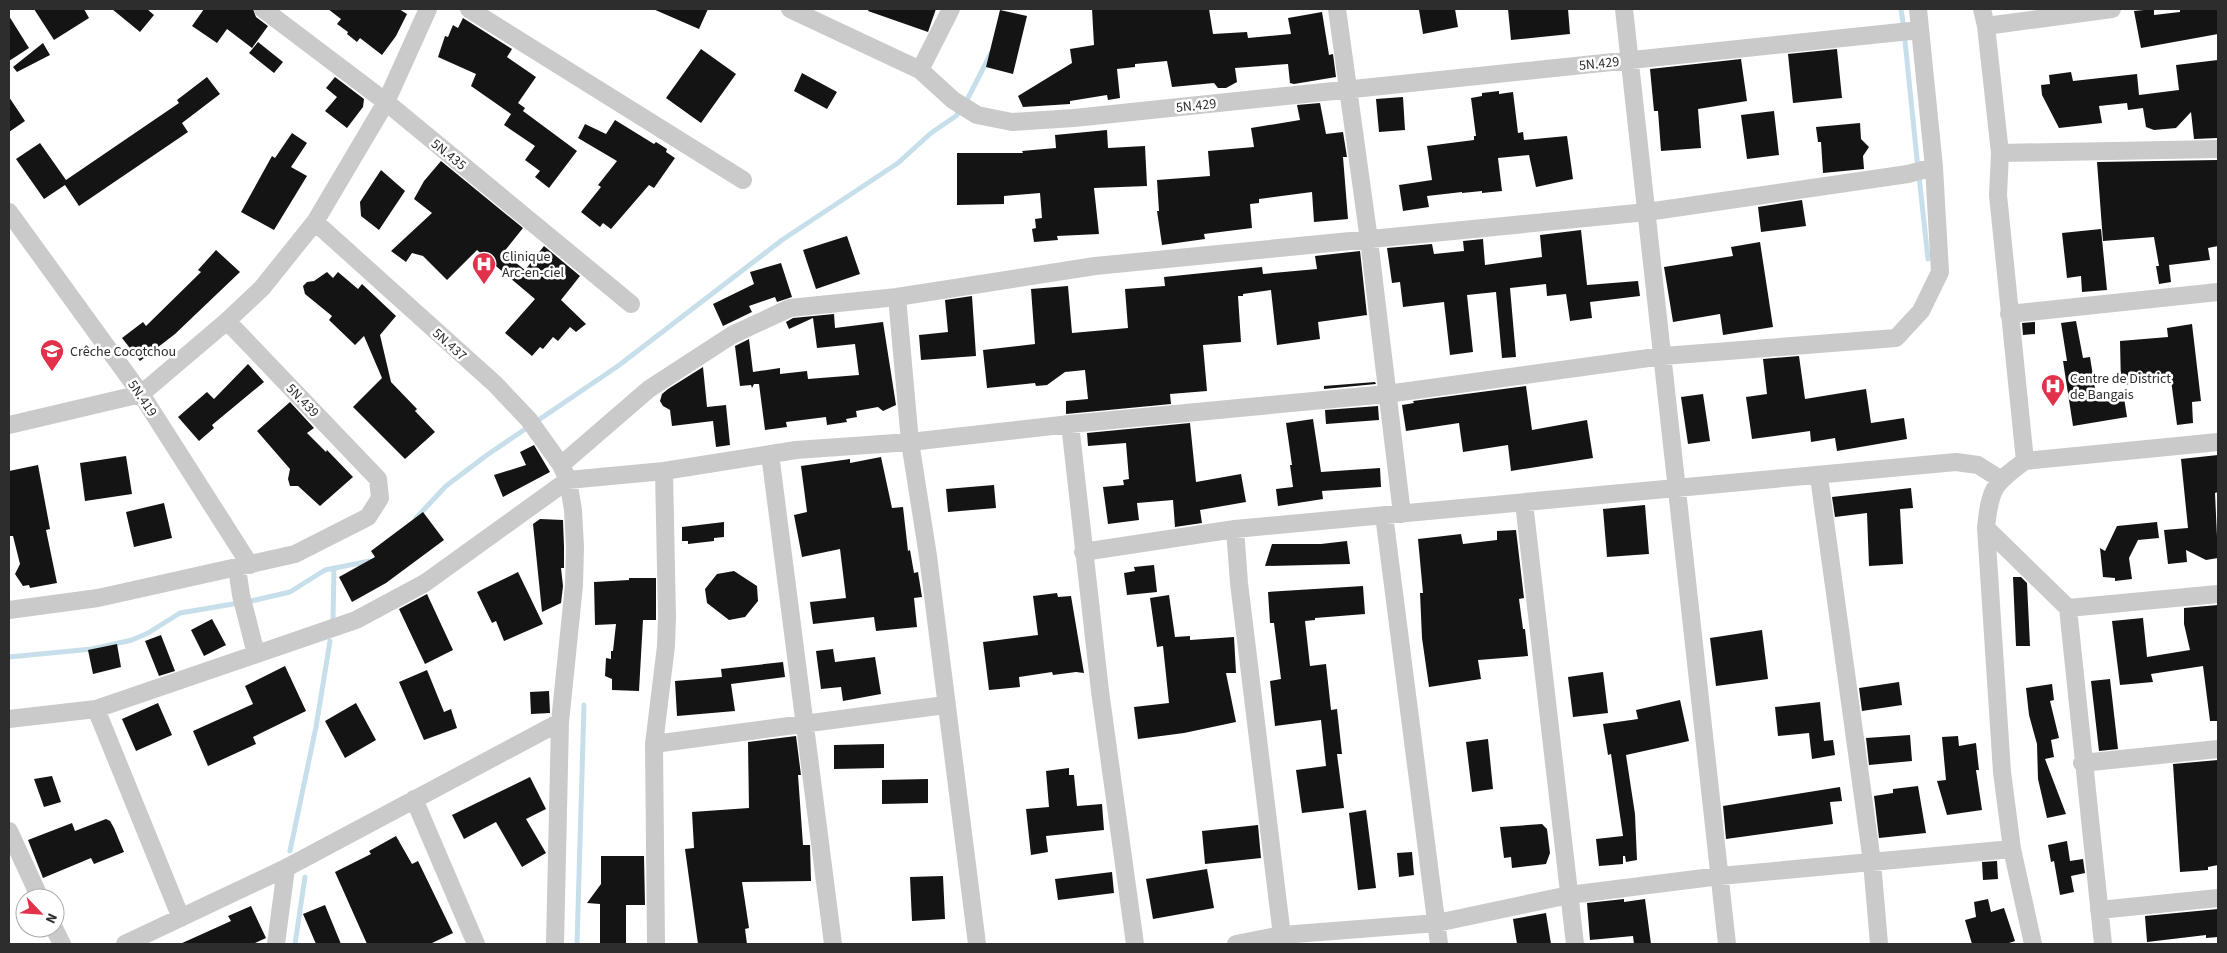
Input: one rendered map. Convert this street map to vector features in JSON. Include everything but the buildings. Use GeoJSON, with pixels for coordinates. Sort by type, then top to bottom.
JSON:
{"type":"FeatureCollection","features":[{"type":"Feature","properties":{"kind":"street","name":"5N.435"},"geometry":{"type":"LineString","coordinates":[[263,9],[386,102],[631,304]]}},
{"type":"Feature","properties":{"kind":"street"},"geometry":{"type":"LineString","coordinates":[[9,425],[141,394],[227,321],[262,288],[315,222],[386,102],[428,9]]}},
{"type":"Feature","properties":{"kind":"street"},"geometry":{"type":"LineString","coordinates":[[469,9],[743,180]]}},
{"type":"Feature","properties":{"kind":"street","name":"5N.429"},"geometry":{"type":"LineString","coordinates":[[790,9],[920,70],[954,100],[977,115],[1012,122],[1074,118],[1920,30]]}},
{"type":"Feature","properties":{"kind":"street"},"geometry":{"type":"LineString","coordinates":[[920,70],[950,9]]}},
{"type":"Feature","properties":{"kind":"street"},"geometry":{"type":"LineString","coordinates":[[1337,9],[1369,240],[1402,514]]}},
{"type":"Feature","properties":{"kind":"street"},"geometry":{"type":"LineString","coordinates":[[1624,9],[1727,944]]}},
{"type":"Feature","properties":{"kind":"street"},"geometry":{"type":"LineString","coordinates":[[564,473],[664,471],[770,454],[910,442],[1070,424],[1387,394],[1663,356],[1896,338],[1921,311],[1940,272],[1934,167],[1918,9]]}},
{"type":"Feature","properties":{"kind":"street"},"geometry":{"type":"LineString","coordinates":[[1982,9],[1986,26],[2000,152],[1998,195],[2024,461]]}},
{"type":"Feature","properties":{"kind":"street"},"geometry":{"type":"LineString","coordinates":[[1986,26],[2112,9]]}},
{"type":"Feature","properties":{"kind":"street"},"geometry":{"type":"LineString","coordinates":[[2000,152],[2218,149]]}},
{"type":"Feature","properties":{"kind":"street"},"geometry":{"type":"LineString","coordinates":[[9,719],[96,709],[356,620],[425,583],[564,473],[649,389],[732,336],[790,308],[897,297],[1095,266],[1647,212],[1898,175],[1934,167]]}},
{"type":"Feature","properties":{"kind":"street","name":"5N.419"},"geometry":{"type":"LineString","coordinates":[[9,212],[141,394],[244,567]]}},
{"type":"Feature","properties":{"kind":"street","name":"5N.437"},"geometry":{"type":"LineString","coordinates":[[315,222],[495,384],[529,420],[564,473]]}},
{"type":"Feature","properties":{"kind":"street"},"geometry":{"type":"LineString","coordinates":[[2009,314],[2218,292]]}},
{"type":"Feature","properties":{"kind":"street"},"geometry":{"type":"LineString","coordinates":[[897,297],[910,442],[928,556],[945,706],[977,944]]}},
{"type":"Feature","properties":{"kind":"street","name":"5N.439"},"geometry":{"type":"LineString","coordinates":[[227,321],[378,479],[380,498],[368,517],[295,554],[244,567]]}},
{"type":"Feature","properties":{"kind":"street"},"geometry":{"type":"LineString","coordinates":[[1070,424],[1083,552],[1134,944]]}},
{"type":"Feature","properties":{"kind":"street"},"geometry":{"type":"LineString","coordinates":[[2033,944],[2012,849],[2002,772],[1986,528],[1989,502],[2000,479],[2024,461],[2218,442]]}},
{"type":"Feature","properties":{"kind":"street"},"geometry":{"type":"LineString","coordinates":[[770,454],[834,944]]}},
{"type":"Feature","properties":{"kind":"street"},"geometry":{"type":"LineString","coordinates":[[1083,552],[1235,529],[1819,477],[1956,462],[1978,465],[2000,479]]}},
{"type":"Feature","properties":{"kind":"street"},"geometry":{"type":"LineString","coordinates":[[656,944],[654,744],[666,646],[667,617],[664,471]]}},
{"type":"Feature","properties":{"kind":"street"},"geometry":{"type":"LineString","coordinates":[[555,944],[560,722],[574,585],[575,547],[573,510],[564,473]]}},
{"type":"Feature","properties":{"kind":"street"},"geometry":{"type":"LineString","coordinates":[[1819,477],[1872,862],[1879,944]]}},
{"type":"Feature","properties":{"kind":"street"},"geometry":{"type":"LineString","coordinates":[[1524,503],[1575,944]]}},
{"type":"Feature","properties":{"kind":"street"},"geometry":{"type":"LineString","coordinates":[[1384,516],[1440,944]]}},
{"type":"Feature","properties":{"kind":"street"},"geometry":{"type":"LineString","coordinates":[[1986,528],[2068,608],[2082,764],[2103,944]]}},
{"type":"Feature","properties":{"kind":"street"},"geometry":{"type":"LineString","coordinates":[[1235,529],[1239,582],[1283,940]]}},
{"type":"Feature","properties":{"kind":"street"},"geometry":{"type":"LineString","coordinates":[[9,610],[98,598],[244,567],[243,602],[256,654]]}},
{"type":"Feature","properties":{"kind":"street"},"geometry":{"type":"LineString","coordinates":[[2068,608],[2218,594]]}},
{"type":"Feature","properties":{"kind":"street"},"geometry":{"type":"LineString","coordinates":[[654,744],[945,706]]}},
{"type":"Feature","properties":{"kind":"street"},"geometry":{"type":"LineString","coordinates":[[96,709],[181,918]]}},
{"type":"Feature","properties":{"kind":"street"},"geometry":{"type":"LineString","coordinates":[[126,944],[286,868],[560,722]]}},
{"type":"Feature","properties":{"kind":"street"},"geometry":{"type":"LineString","coordinates":[[2082,764],[2218,749]]}},
{"type":"Feature","properties":{"kind":"street"},"geometry":{"type":"LineString","coordinates":[[414,799],[476,944]]}},
{"type":"Feature","properties":{"kind":"street"},"geometry":{"type":"LineString","coordinates":[[9,831],[35,888]]}},
{"type":"Feature","properties":{"kind":"street"},"geometry":{"type":"LineString","coordinates":[[1236,944],[1437,923],[1569,895],[1720,876],[2012,849]]}},
{"type":"Feature","properties":{"kind":"street"},"geometry":{"type":"LineString","coordinates":[[276,944],[286,868]]}},
{"type":"Feature","properties":{"kind":"street"},"geometry":{"type":"LineString","coordinates":[[2099,910],[2218,898]]}},
{"type":"Feature","properties":{"kind":"waterway"},"geometry":{"type":"LineString","coordinates":[[1901,9],[1904,30]]}},
{"type":"Feature","properties":{"kind":"waterway"},"geometry":{"type":"LineString","coordinates":[[1905,41],[1918,169]]}},
{"type":"Feature","properties":{"kind":"waterway"},"geometry":{"type":"LineString","coordinates":[[416,518],[446,486],[487,455],[618,366],[782,240],[898,163],[931,133],[956,116],[967,100],[991,53]]}},
{"type":"Feature","properties":{"kind":"waterway"},"geometry":{"type":"LineString","coordinates":[[1919,176],[1928,259]]}},
{"type":"Feature","properties":{"kind":"waterway"},"geometry":{"type":"LineString","coordinates":[[247,602],[290,592],[325,570],[370,561]]}},
{"type":"Feature","properties":{"kind":"waterway"},"geometry":{"type":"LineString","coordinates":[[333,620],[334,568]]}},
{"type":"Feature","properties":{"kind":"waterway"},"geometry":{"type":"LineString","coordinates":[[9,657],[92,649],[132,640],[148,633],[180,613],[239,603]]}},
{"type":"Feature","properties":{"kind":"waterway"},"geometry":{"type":"LineString","coordinates":[[290,851],[316,727],[330,641]]}},
{"type":"Feature","properties":{"kind":"waterway"},"geometry":{"type":"LineString","coordinates":[[577,944],[584,705]]}},
{"type":"Feature","properties":{"kind":"waterway"},"geometry":{"type":"LineString","coordinates":[[295,944],[305,877]]}},
{"type":"Feature","properties":{"kind":"place","name":"Clinique Arc-en-ciel"},"geometry":{"type":"Point","coordinates":[484,285]}},
{"type":"Feature","properties":{"kind":"place","name":"Crêche Cocotchou"},"geometry":{"type":"Point","coordinates":[52,372]}},
{"type":"Feature","properties":{"kind":"place","name":"Centre de District de Bangais"},"geometry":{"type":"Point","coordinates":[2053,407]}}]}
